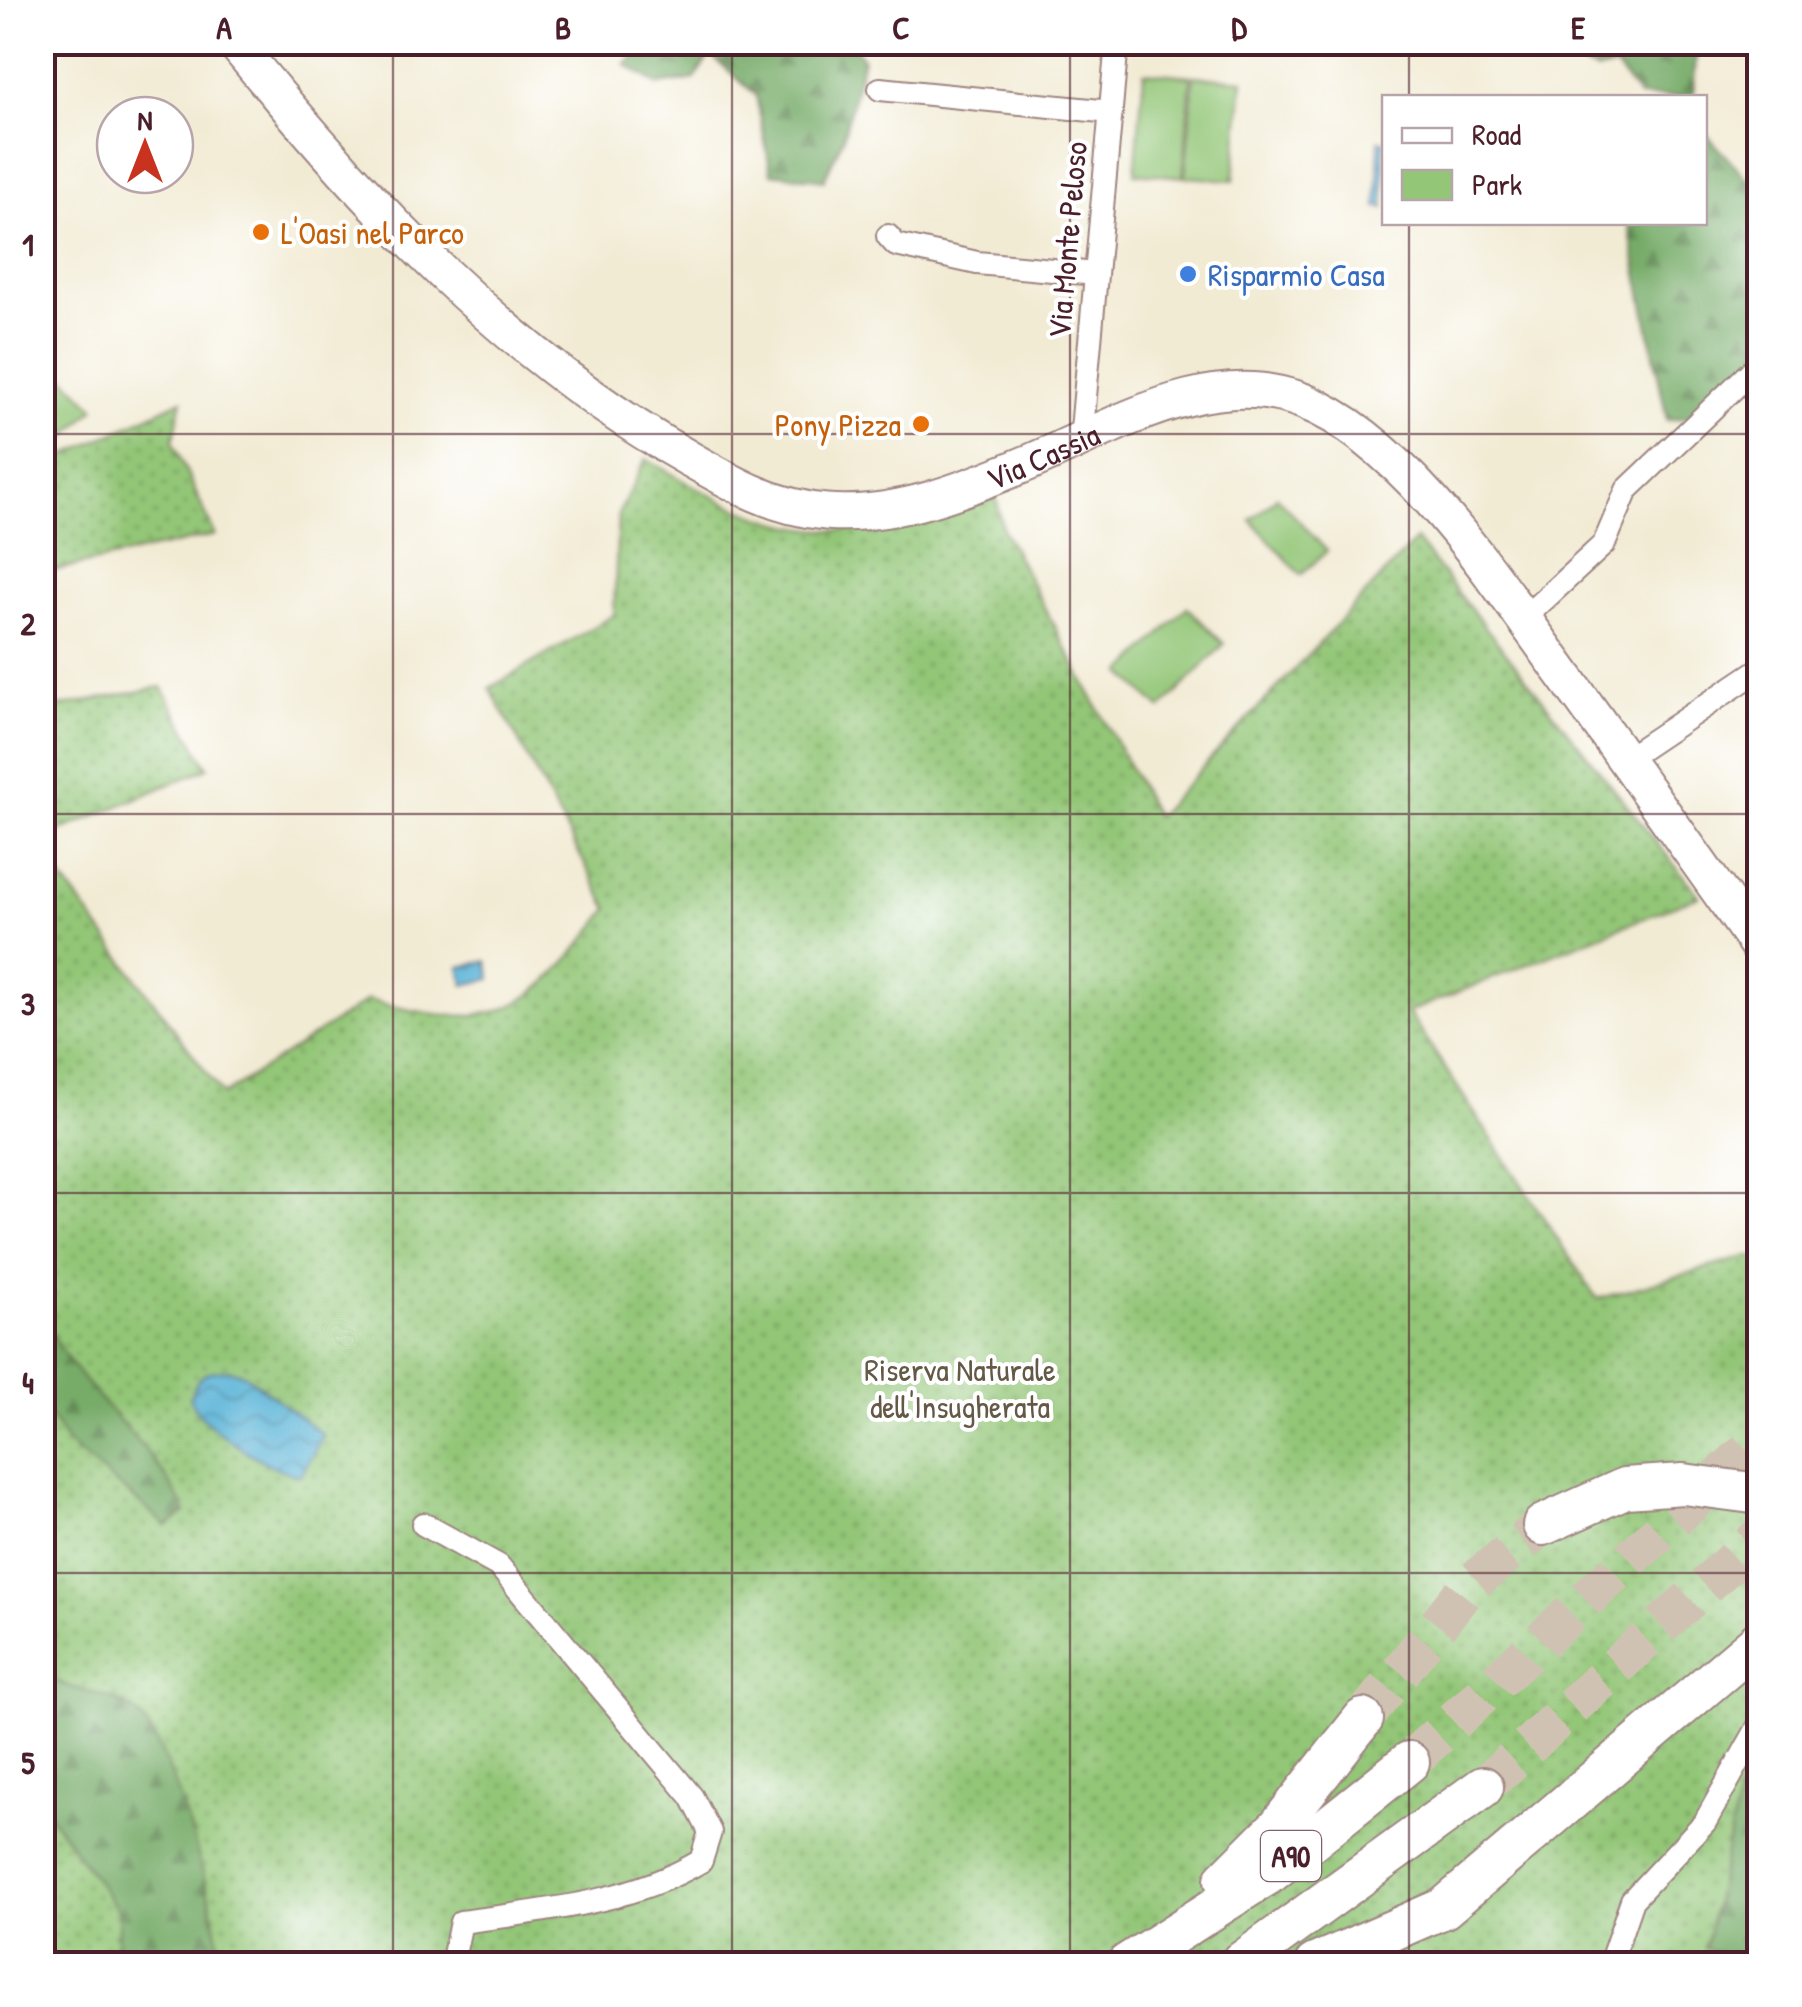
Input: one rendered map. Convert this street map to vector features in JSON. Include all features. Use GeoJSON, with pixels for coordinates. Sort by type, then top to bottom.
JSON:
{"type":"FeatureCollection","features":[{"type":"Feature","properties":{"kind":"highway"},"geometry":{"type":"LineString","coordinates":[[1543,1525],[1625,1488],[1682,1484],[1760,1494]]}},
{"type":"Feature","properties":{"kind":"highway"},"geometry":{"type":"LineString","coordinates":[[1314,1964],[1444,1908],[1760,1640]]}},
{"type":"Feature","properties":{"kind":"highway"},"geometry":{"type":"LineString","coordinates":[[1166,1940],[1278,1827],[1363,1719]]}},
{"type":"Feature","properties":{"kind":"highway","name":"A90"},"geometry":{"type":"LineString","coordinates":[[1127,1964],[1270,1872],[1409,1762]]}},
{"type":"Feature","properties":{"kind":"highway","name":"A90"},"geometry":{"type":"LineString","coordinates":[[1239,1964],[1483,1787]]}},
{"type":"Feature","properties":{"kind":"main road","name":"Via Cassia"},"geometry":{"type":"LineString","coordinates":[[234,42],[418,251],[503,330],[590,397],[740,487],[803,509],[868,511],[969,488],[1208,393],[1256,390],[1304,402],[1342,422],[1452,526],[1626,759],[1760,949]]}},
{"type":"Feature","properties":{"kind":"street","name":"Via Monte Peloso"},"geometry":{"type":"LineString","coordinates":[[1081,441],[1117,44]]}},
{"type":"Feature","properties":{"kind":"street"},"geometry":{"type":"LineString","coordinates":[[880,89],[1112,112]]}},
{"type":"Feature","properties":{"kind":"street"},"geometry":{"type":"LineString","coordinates":[[888,236],[896,245],[977,263],[1096,274]]}},
{"type":"Feature","properties":{"kind":"street"},"geometry":{"type":"LineString","coordinates":[[1524,619],[1604,544],[1624,493],[1760,362]]}},
{"type":"Feature","properties":{"kind":"street"},"geometry":{"type":"LineString","coordinates":[[1626,759],[1760,669]]}},
{"type":"Feature","properties":{"kind":"street"},"geometry":{"type":"LineString","coordinates":[[423,1524],[498,1566],[682,1784],[705,1816],[710,1832],[700,1861],[644,1886],[566,1907],[462,1922],[452,1964]]}},
{"type":"Feature","properties":{"kind":"street"},"geometry":{"type":"LineString","coordinates":[[1610,1964],[1632,1900],[1704,1822],[1760,1724]]}},
{"type":"Feature","properties":{"kind":"green space"},"geometry":{"type":"Polygon","coordinates":[[[650,43],[851,43],[863,58],[843,138],[824,180],[771,173],[756,95],[710,54],[695,79],[658,85],[625,64],[650,43]]]}},
{"type":"Feature","properties":{"kind":"green space"},"geometry":{"type":"Polygon","coordinates":[[[1535,43],[1697,43],[1693,95],[1637,95],[1616,67],[1597,71],[1538,48],[1535,43]]]}},
{"type":"Feature","properties":{"kind":"green space"},"geometry":{"type":"Polygon","coordinates":[[[1144,72],[1191,76],[1183,177],[1135,173],[1144,72]]]}},
{"type":"Feature","properties":{"kind":"green space"},"geometry":{"type":"Polygon","coordinates":[[[1194,76],[1243,80],[1234,180],[1185,177],[1194,76]]]}},
{"type":"Feature","properties":{"kind":"green space"},"geometry":{"type":"Polygon","coordinates":[[[1707,135],[1759,191],[1759,355],[1696,416],[1667,420],[1628,225],[1707,225],[1707,135]]]}},
{"type":"Feature","properties":{"kind":"green space"},"geometry":{"type":"Polygon","coordinates":[[[42,354],[95,408],[60,442],[43,424],[42,354]]]}},
{"type":"Feature","properties":{"kind":"green space"},"geometry":{"type":"Polygon","coordinates":[[[182,400],[173,442],[215,535],[43,573],[43,466],[182,400]]]}},
{"type":"Feature","properties":{"kind":"green space","name":"Riserva Naturale dell'Insugherata"},"geometry":{"type":"Polygon","coordinates":[[[646,459],[754,515],[818,529],[896,525],[996,497],[1003,530],[1156,817],[1416,540],[1699,896],[1408,1012],[1597,1299],[1749,1256],[1759,1260],[1759,1964],[43,1964],[42,851],[223,1095],[368,1000],[450,1015],[481,1015],[532,994],[581,945],[609,909],[490,688],[614,615],[618,515],[646,459]]]}},
{"type":"Feature","properties":{"kind":"green space"},"geometry":{"type":"Polygon","coordinates":[[[1277,497],[1327,551],[1301,575],[1251,520],[1277,497]]]}},
{"type":"Feature","properties":{"kind":"green space"},"geometry":{"type":"Polygon","coordinates":[[[1187,607],[1224,644],[1161,709],[1123,673],[1187,607]]]}},
{"type":"Feature","properties":{"kind":"green space"},"geometry":{"type":"Polygon","coordinates":[[[162,687],[208,768],[43,838],[43,698],[53,708],[162,687]]]}},
{"type":"Feature","properties":{"kind":"green space"},"geometry":{"type":"Polygon","coordinates":[[[43,1334],[53,1336],[85,1382],[158,1466],[186,1513],[167,1526],[68,1444],[43,1406],[43,1334]]]}},
{"type":"Feature","properties":{"kind":"green space"},"geometry":{"type":"Polygon","coordinates":[[[42,1673],[123,1704],[148,1728],[163,1755],[191,1830],[212,1908],[221,1964],[89,1964],[117,1944],[119,1912],[43,1806],[42,1673]]]}},
{"type":"Feature","properties":{"kind":"green space"},"geometry":{"type":"Polygon","coordinates":[[[1759,1755],[1756,1964],[1705,1949],[1744,1768],[1759,1755]]]}},
{"type":"Feature","properties":{"kind":"water"},"geometry":{"type":"Polygon","coordinates":[[[1379,141],[1382,141],[1382,208],[1377,207],[1379,141]]]}},
{"type":"Feature","properties":{"kind":"water"},"geometry":{"type":"Polygon","coordinates":[[[487,961],[491,979],[464,985],[460,967],[487,961]]]}},
{"type":"Feature","properties":{"kind":"water"},"geometry":{"type":"Polygon","coordinates":[[[214,1371],[244,1374],[323,1435],[301,1475],[274,1467],[237,1445],[194,1407],[190,1397],[200,1379],[214,1371]]]}},
{"type":"Feature","properties":{"kind":"tunnel"},"geometry":{"type":"LineString","coordinates":[[1409,1762],[1760,1440]]}},
{"type":"Feature","properties":{"kind":"tunnel"},"geometry":{"type":"LineString","coordinates":[[1363,1719],[1469,1585],[1543,1525]]}},
{"type":"Feature","properties":{"kind":"tunnel"},"geometry":{"type":"LineString","coordinates":[[1483,1787],[1760,1536]]}},
{"type":"Feature","properties":{"kind":"place","name":"L'Oasi nel Parco"},"geometry":{"type":"Point","coordinates":[261,232]}},
{"type":"Feature","properties":{"kind":"place","name":"Risparmio Casa"},"geometry":{"type":"Point","coordinates":[1188,274]}},
{"type":"Feature","properties":{"kind":"place","name":"Pony Pizza"},"geometry":{"type":"Point","coordinates":[921,424]}}]}
